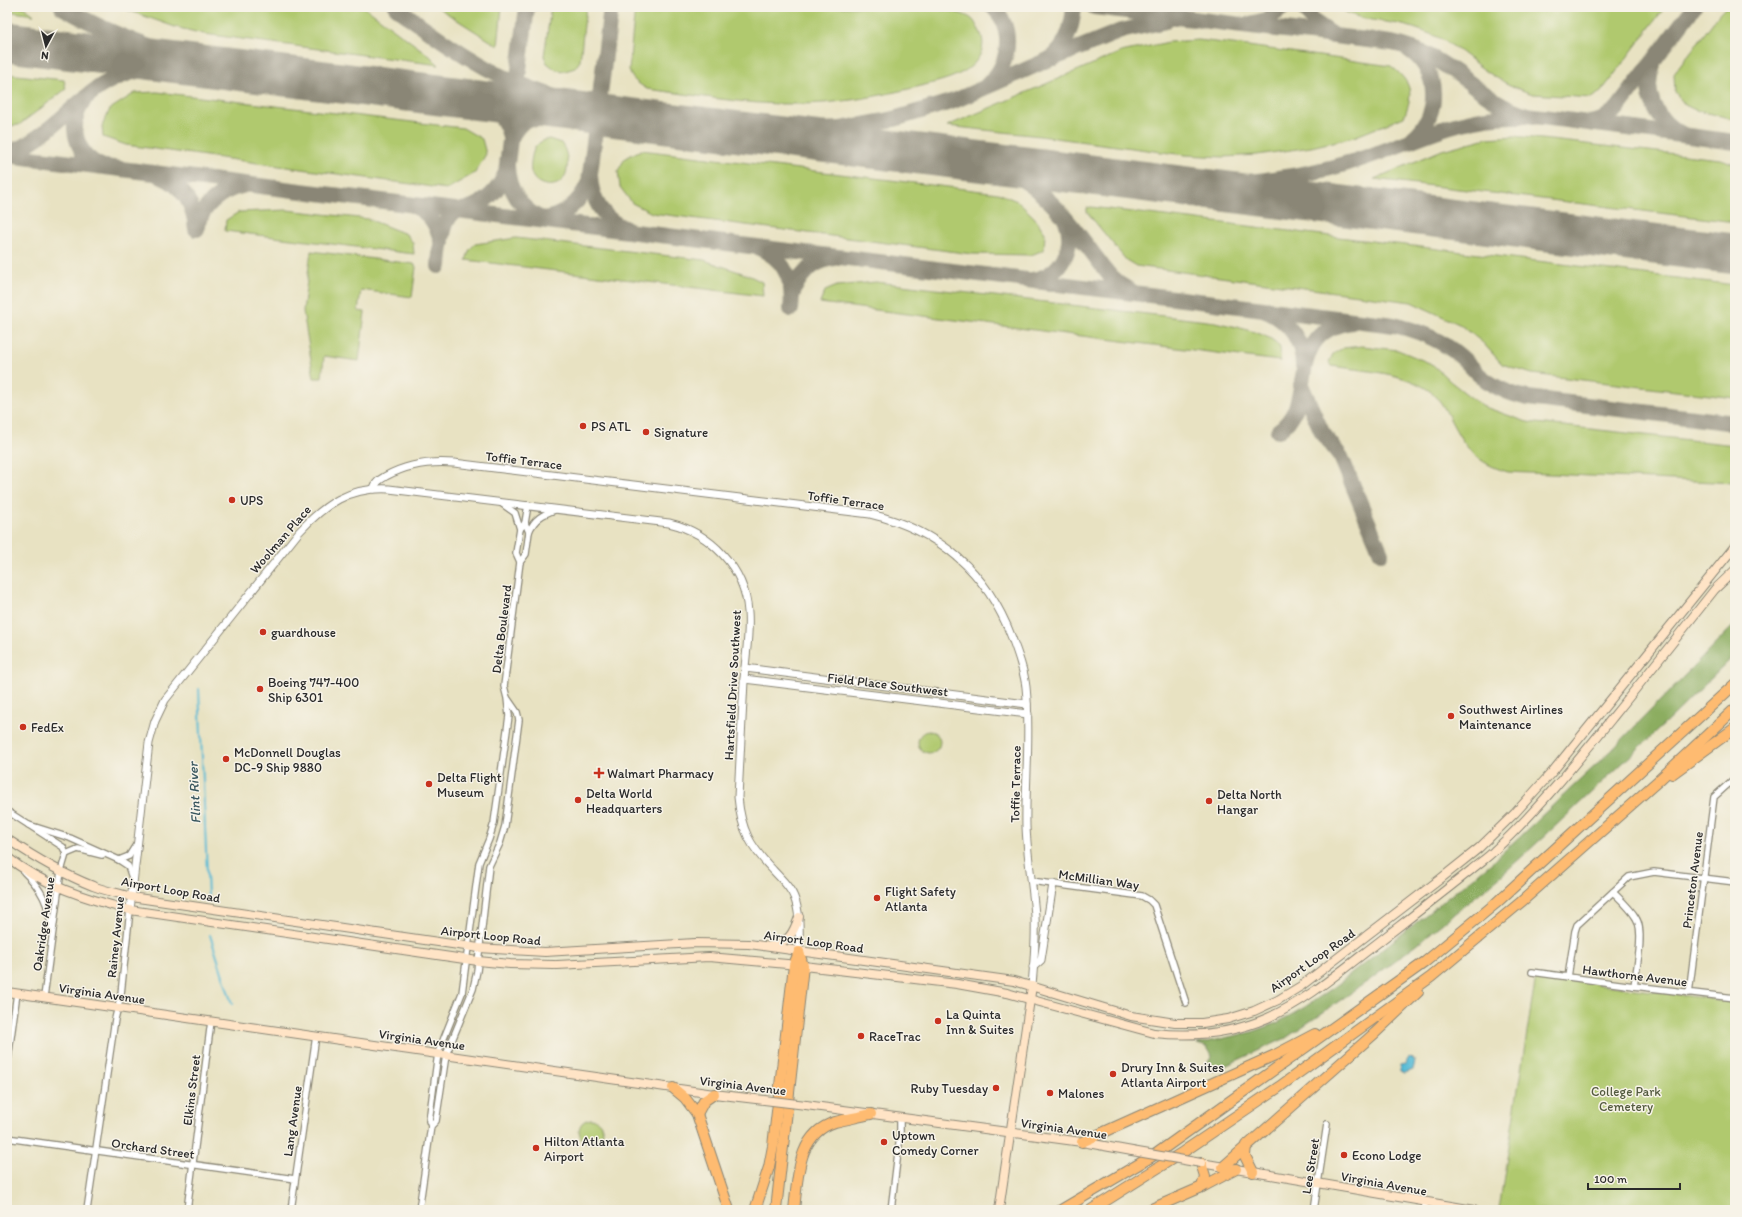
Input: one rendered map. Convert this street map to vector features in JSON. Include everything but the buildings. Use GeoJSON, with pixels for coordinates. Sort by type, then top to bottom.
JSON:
{"type":"FeatureCollection","features":[{"type":"Feature","properties":{"kind":"highway"},"geometry":{"type":"LineString","coordinates":[[1717,699],[1735,678]]}},
{"type":"Feature","properties":{"kind":"highway"},"geometry":{"type":"LineString","coordinates":[[1061,1210],[1156,1154],[1425,962],[1506,893],[1610,800],[1717,699],[1735,684]]}},
{"type":"Feature","properties":{"kind":"highway"},"geometry":{"type":"LineString","coordinates":[[1091,1210],[1184,1152],[1279,1087],[1431,977],[1521,902],[1658,781],[1735,709]]}},
{"type":"Feature","properties":{"kind":"highway"},"geometry":{"type":"LineString","coordinates":[[1658,781],[1672,774],[1702,754],[1735,728]]}},
{"type":"Feature","properties":{"kind":"highway"},"geometry":{"type":"LineString","coordinates":[[776,1210],[799,952]]}},
{"type":"Feature","properties":{"kind":"highway"},"geometry":{"type":"LineString","coordinates":[[1082,1142],[1274,1055],[1308,1038],[1336,1020],[1405,969],[1425,962]]}},
{"type":"Feature","properties":{"kind":"highway"},"geometry":{"type":"LineString","coordinates":[[755,1210],[769,1167],[773,1146],[798,965]]}},
{"type":"Feature","properties":{"kind":"highway"},"geometry":{"type":"LineString","coordinates":[[1223,1167],[1246,1145],[1375,1033],[1416,995],[1431,977]]}},
{"type":"Feature","properties":{"kind":"highway"},"geometry":{"type":"LineString","coordinates":[[673,1088],[685,1098],[697,1114],[729,1210]]}},
{"type":"Feature","properties":{"kind":"highway"},"geometry":{"type":"LineString","coordinates":[[697,1114],[704,1101],[714,1094]]}},
{"type":"Feature","properties":{"kind":"highway"},"geometry":{"type":"LineString","coordinates":[[794,1210],[799,1166],[802,1153],[808,1142],[817,1132],[834,1122],[871,1114]]}},
{"type":"Feature","properties":{"kind":"highway"},"geometry":{"type":"LineString","coordinates":[[1246,1145],[1245,1156],[1253,1172]]}},
{"type":"Feature","properties":{"kind":"highway"},"geometry":{"type":"LineString","coordinates":[[1201,1163],[1205,1176],[1202,1186]]}},
{"type":"Feature","properties":{"kind":"highway"},"geometry":{"type":"LineString","coordinates":[[1149,1210],[1236,1169]]}},
{"type":"Feature","properties":{"kind":"main road","name":"Airport Loop Road"},"geometry":{"type":"LineString","coordinates":[[7,839],[31,855],[93,886],[132,897],[479,948],[545,952],[718,942],[768,947],[967,974],[1032,986],[1131,1016],[1162,1022],[1202,1023],[1228,1019],[1254,1011],[1278,1000],[1301,986],[1439,880],[1498,831],[1545,780],[1735,546]]}},
{"type":"Feature","properties":{"kind":"main road","name":"Airport Loop Road"},"geometry":{"type":"LineString","coordinates":[[9,859],[59,888],[130,910],[478,961],[510,964],[555,965],[709,957],[798,965],[957,984],[1007,993],[1137,1030],[1175,1035],[1204,1035],[1231,1031],[1258,1023],[1284,1011],[1308,996],[1438,897],[1492,853],[1555,788],[1715,590],[1735,570]]}},
{"type":"Feature","properties":{"kind":"main road"},"geometry":{"type":"LineString","coordinates":[[768,947],[785,942],[791,935],[799,917]]}},
{"type":"Feature","properties":{"kind":"main road","name":"Toffie Terrace"},"geometry":{"type":"LineString","coordinates":[[999,1210],[1032,986]]}},
{"type":"Feature","properties":{"kind":"main road","name":"Virginia Avenue"},"geometry":{"type":"LineString","coordinates":[[7,992],[714,1094],[1082,1142],[1318,1183],[1425,1206],[1474,1210]]}},
{"type":"Feature","properties":{"kind":"street","name":"Toffie Terrace"},"geometry":{"type":"LineString","coordinates":[[374,489],[379,481],[401,468],[418,464],[444,462],[870,514],[888,518],[914,528],[958,556],[985,587],[1002,613],[1023,669],[1028,714],[1026,820],[1035,916],[1032,986]]}},
{"type":"Feature","properties":{"kind":"street","name":"Woolman Place"},"geometry":{"type":"LineString","coordinates":[[169,694],[299,532],[315,515],[327,506],[344,497],[374,489],[404,490],[528,505]]}},
{"type":"Feature","properties":{"kind":"street"},"geometry":{"type":"LineString","coordinates":[[499,502],[515,513],[520,529],[526,523]]}},
{"type":"Feature","properties":{"kind":"street","name":"Hartsfield Drive Southwest"},"geometry":{"type":"LineString","coordinates":[[528,505],[681,526],[705,539],[719,550],[738,574],[747,600],[749,630],[744,679],[738,797],[740,816],[746,835],[758,855],[788,887],[794,896],[799,917]]}},
{"type":"Feature","properties":{"kind":"street","name":"Delta Boulevard"},"geometry":{"type":"LineString","coordinates":[[442,1054],[462,993],[479,863],[494,824],[509,716],[504,686],[520,562],[526,554],[529,532],[526,523],[528,505]]}},
{"type":"Feature","properties":{"kind":"street"},"geometry":{"type":"LineString","coordinates":[[529,532],[532,524],[539,517],[557,509]]}},
{"type":"Feature","properties":{"kind":"street","name":"Delta Boulevard"},"geometry":{"type":"LineString","coordinates":[[520,529],[516,553],[520,562]]}},
{"type":"Feature","properties":{"kind":"street","name":"Field Place Southwest"},"geometry":{"type":"LineString","coordinates":[[745,668],[1027,704]]}},
{"type":"Feature","properties":{"kind":"street","name":"Field Place Southwest"},"geometry":{"type":"LineString","coordinates":[[744,679],[1028,714]]}},
{"type":"Feature","properties":{"kind":"street"},"geometry":{"type":"LineString","coordinates":[[840,690],[841,680]]}},
{"type":"Feature","properties":{"kind":"street"},"geometry":{"type":"LineString","coordinates":[[906,698],[908,689]]}},
{"type":"Feature","properties":{"kind":"street","name":"Rainey Avenue"},"geometry":{"type":"LineString","coordinates":[[87,1210],[121,994],[151,735],[158,713],[169,694]]}},
{"type":"Feature","properties":{"kind":"street"},"geometry":{"type":"LineString","coordinates":[[959,705],[961,695]]}},
{"type":"Feature","properties":{"kind":"street","name":"Delta Boulevard"},"geometry":{"type":"LineString","coordinates":[[442,1054],[468,1003],[473,989],[478,961],[489,866],[500,843],[504,826],[519,720],[517,712],[507,698]]}},
{"type":"Feature","properties":{"kind":"street","name":"Princeton Avenue"},"geometry":{"type":"LineString","coordinates":[[1689,993],[1714,797],[1735,778]]}},
{"type":"Feature","properties":{"kind":"street"},"geometry":{"type":"LineString","coordinates":[[7,812],[63,847],[66,854],[78,849],[119,860],[129,856],[138,842]]}},
{"type":"Feature","properties":{"kind":"street"},"geometry":{"type":"LineString","coordinates":[[29,826],[70,838],[119,860],[128,866],[133,882]]}},
{"type":"Feature","properties":{"kind":"street","name":"Oakridge Avenue"},"geometry":{"type":"LineString","coordinates":[[44,997],[61,871],[66,854]]}},
{"type":"Feature","properties":{"kind":"street","name":"Airport Loop Road"},"geometry":{"type":"LineString","coordinates":[[9,859],[33,880],[44,897],[50,916],[52,942]]}},
{"type":"Feature","properties":{"kind":"street"},"geometry":{"type":"LineString","coordinates":[[1568,977],[1577,925],[1629,877],[1654,872],[1735,882]]}},
{"type":"Feature","properties":{"kind":"street","name":"McMillian Way"},"geometry":{"type":"LineString","coordinates":[[1031,881],[1142,896],[1149,900],[1154,905],[1186,1002]]}},
{"type":"Feature","properties":{"kind":"street"},"geometry":{"type":"LineString","coordinates":[[1034,967],[1042,960],[1053,884]]}},
{"type":"Feature","properties":{"kind":"street"},"geometry":{"type":"LineString","coordinates":[[1613,892],[1637,918],[1639,924],[1634,986]]}},
{"type":"Feature","properties":{"kind":"street"},"geometry":{"type":"LineString","coordinates":[[799,917],[799,952]]}},
{"type":"Feature","properties":{"kind":"street","name":"Hawthorne Avenue"},"geometry":{"type":"LineString","coordinates":[[1532,972],[1735,998]]}},
{"type":"Feature","properties":{"kind":"street"},"geometry":{"type":"LineString","coordinates":[[7,1067],[17,993]]}},
{"type":"Feature","properties":{"kind":"street","name":"Elkins Street"},"geometry":{"type":"LineString","coordinates":[[187,1210],[211,1021]]}},
{"type":"Feature","properties":{"kind":"street","name":"Lang Avenue"},"geometry":{"type":"LineString","coordinates":[[291,1210],[316,1036]]}},
{"type":"Feature","properties":{"kind":"street"},"geometry":{"type":"LineString","coordinates":[[419,1210],[432,1126],[436,1121],[442,1054]]}},
{"type":"Feature","properties":{"kind":"street"},"geometry":{"type":"LineString","coordinates":[[891,1210],[900,1136],[900,1119]]}},
{"type":"Feature","properties":{"kind":"street","name":"Lee Street"},"geometry":{"type":"LineString","coordinates":[[1314,1210],[1327,1124]]}},
{"type":"Feature","properties":{"kind":"street","name":"Orchard Street"},"geometry":{"type":"LineString","coordinates":[[7,1138],[295,1180]]}},
{"type":"Feature","properties":{"kind":"green space"},"geometry":{"type":"Polygon","coordinates":[[[7,7],[24,7],[34,15],[7,11],[7,7]]]}},
{"type":"Feature","properties":{"kind":"green space"},"geometry":{"type":"Polygon","coordinates":[[[119,7],[364,7],[430,56],[439,65],[204,34],[175,27],[119,7]]]}},
{"type":"Feature","properties":{"kind":"green space"},"geometry":{"type":"Polygon","coordinates":[[[437,7],[502,7],[498,46],[437,7]]]}},
{"type":"Feature","properties":{"kind":"green space"},"geometry":{"type":"Polygon","coordinates":[[[551,7],[586,7],[580,61],[575,68],[565,71],[556,70],[547,63],[544,56],[551,7]]]}},
{"type":"Feature","properties":{"kind":"green space"},"geometry":{"type":"Polygon","coordinates":[[[635,7],[920,7],[963,14],[969,17],[974,21],[982,36],[983,42],[980,54],[968,69],[958,75],[934,83],[887,94],[841,101],[811,104],[758,103],[647,89],[638,83],[633,79],[629,69],[635,7]]]}},
{"type":"Feature","properties":{"kind":"green space"},"geometry":{"type":"Polygon","coordinates":[[[1337,7],[1665,7],[1601,92],[1591,98],[1533,94],[1526,92],[1491,75],[1456,48],[1437,37],[1406,26],[1351,15],[1337,7]]]}},
{"type":"Feature","properties":{"kind":"green space"},"geometry":{"type":"Polygon","coordinates":[[[1726,7],[1735,7],[1735,119],[1693,109],[1685,105],[1675,92],[1674,74],[1726,7]]]}},
{"type":"Feature","properties":{"kind":"green space"},"geometry":{"type":"Polygon","coordinates":[[[1198,40],[1391,66],[1403,78],[1409,88],[1409,101],[1404,117],[1354,137],[1311,147],[1257,155],[1224,157],[1185,155],[1040,136],[947,126],[1121,52],[1169,42],[1198,40]]]}},
{"type":"Feature","properties":{"kind":"green space"},"geometry":{"type":"Polygon","coordinates":[[[7,74],[64,80],[66,89],[19,125],[7,126],[7,74]]]}},
{"type":"Feature","properties":{"kind":"green space"},"geometry":{"type":"Polygon","coordinates":[[[157,92],[463,128],[482,139],[486,154],[475,173],[447,189],[126,145],[103,137],[102,126],[110,109],[135,93],[157,92]]]}},
{"type":"Feature","properties":{"kind":"green space"},"geometry":{"type":"Polygon","coordinates":[[[1515,136],[1720,159],[1735,164],[1735,222],[1374,179],[1442,150],[1487,138],[1515,136]]]}},
{"type":"Feature","properties":{"kind":"green space"},"geometry":{"type":"Polygon","coordinates":[[[549,139],[561,143],[566,152],[568,164],[566,175],[556,185],[541,184],[533,177],[531,169],[534,149],[542,141],[549,139]]]}},
{"type":"Feature","properties":{"kind":"green space"},"geometry":{"type":"Polygon","coordinates":[[[641,150],[998,193],[1017,201],[1034,217],[1045,233],[1044,250],[1031,255],[972,254],[652,213],[632,203],[620,187],[618,171],[625,158],[641,150]]]}},
{"type":"Feature","properties":{"kind":"green space"},"geometry":{"type":"Polygon","coordinates":[[[1091,207],[1735,285],[1735,398],[1532,374],[1502,364],[1483,343],[1461,325],[1411,302],[1136,266],[1126,260],[1087,212],[1087,208],[1091,207]]]}},
{"type":"Feature","properties":{"kind":"green space"},"geometry":{"type":"Polygon","coordinates":[[[287,210],[368,219],[406,234],[413,243],[414,254],[225,231],[226,220],[239,212],[287,210]]]}},
{"type":"Feature","properties":{"kind":"green space"},"geometry":{"type":"Polygon","coordinates":[[[516,238],[704,260],[748,275],[762,282],[763,296],[466,260],[470,249],[475,244],[516,238]]]}},
{"type":"Feature","properties":{"kind":"green space"},"geometry":{"type":"Polygon","coordinates":[[[311,251],[414,264],[416,267],[412,297],[361,290],[358,311],[365,312],[359,361],[324,356],[322,378],[314,378],[303,311],[311,251]]]}},
{"type":"Feature","properties":{"kind":"green space"},"geometry":{"type":"Polygon","coordinates":[[[876,282],[1215,322],[1251,331],[1269,338],[1280,348],[1280,361],[820,303],[825,291],[837,286],[876,282]]]}},
{"type":"Feature","properties":{"kind":"green space"},"geometry":{"type":"Polygon","coordinates":[[[1362,346],[1398,350],[1432,364],[1451,382],[1482,406],[1527,422],[1735,445],[1735,483],[1508,472],[1497,468],[1480,459],[1473,453],[1455,429],[1440,401],[1421,385],[1384,373],[1332,366],[1329,362],[1333,354],[1343,348],[1362,346]]]}},
{"type":"Feature","properties":{"kind":"green space"},"geometry":{"type":"Polygon","coordinates":[[[1735,624],[1735,655],[1672,717],[1503,874],[1417,944],[1371,979],[1286,1038],[1214,1071],[1204,1068],[1212,1056],[1207,1047],[1197,1044],[1252,1032],[1275,1024],[1305,1007],[1337,985],[1489,865],[1611,751],[1735,624]]]}},
{"type":"Feature","properties":{"kind":"green space"},"geometry":{"type":"Polygon","coordinates":[[[929,731],[933,732],[939,738],[939,746],[933,752],[929,753],[925,752],[919,746],[918,742],[919,738],[925,732],[929,731]]]}},
{"type":"Feature","properties":{"kind":"green space","name":"College Park Cemetery"},"geometry":{"type":"Polygon","coordinates":[[[1536,976],[1735,1002],[1735,1210],[1513,1210],[1499,1208],[1536,976]]]}},
{"type":"Feature","properties":{"kind":"green space"},"geometry":{"type":"Polygon","coordinates":[[[586,1119],[596,1119],[603,1126],[603,1136],[596,1143],[586,1143],[579,1136],[579,1126],[586,1119]]]}},
{"type":"Feature","properties":{"kind":"water"},"geometry":{"type":"Polygon","coordinates":[[[1411,1057],[1415,1061],[1413,1070],[1405,1073],[1400,1071],[1400,1065],[1405,1064],[1408,1058],[1411,1057]]]}},
{"type":"Feature","properties":{"kind":"waterway","name":"Flint River"},"geometry":{"type":"LineString","coordinates":[[199,689],[208,896]]}},
{"type":"Feature","properties":{"kind":"waterway","name":"Flint River"},"geometry":{"type":"LineString","coordinates":[[210,935],[232,1004]]}},
{"type":"Feature","properties":{"kind":"taxiway"},"geometry":{"type":"LineString","coordinates":[[62,7],[117,34],[154,49],[212,68]]}},
{"type":"Feature","properties":{"kind":"taxiway"},"geometry":{"type":"LineString","coordinates":[[396,7],[446,43],[498,74],[547,94],[633,119]]}},
{"type":"Feature","properties":{"kind":"taxiway"},"geometry":{"type":"LineString","coordinates":[[439,266],[442,238],[449,217],[454,212],[467,209],[486,199],[500,185],[506,172],[527,7]]}},
{"type":"Feature","properties":{"kind":"taxiway"},"geometry":{"type":"LineString","coordinates":[[543,219],[558,215],[571,207],[581,196],[589,182],[611,7]]}},
{"type":"Feature","properties":{"kind":"taxiway"},"geometry":{"type":"LineString","coordinates":[[987,85],[1001,68],[1007,47],[1005,26],[993,7]]}},
{"type":"Feature","properties":{"kind":"taxiway"},"geometry":{"type":"LineString","coordinates":[[750,133],[840,129],[894,119],[954,101],[1050,59],[1061,48],[1068,36],[1074,7]]}},
{"type":"Feature","properties":{"kind":"taxiway"},"geometry":{"type":"LineString","coordinates":[[1094,7],[1402,45],[1428,55],[1445,65],[1489,97],[1513,110],[1527,115],[1735,142]]}},
{"type":"Feature","properties":{"kind":"taxiway"},"geometry":{"type":"LineString","coordinates":[[1250,24],[1266,20],[1284,7]]}},
{"type":"Feature","properties":{"kind":"taxiway"},"geometry":{"type":"LineString","coordinates":[[1303,7],[1313,21],[1332,34]]}},
{"type":"Feature","properties":{"kind":"taxiway"},"geometry":{"type":"LineString","coordinates":[[1590,123],[1602,120],[1617,109],[1694,7]]}},
{"type":"Feature","properties":{"kind":"taxiway"},"geometry":{"type":"LineString","coordinates":[[1054,58],[1121,31],[1166,21]]}},
{"type":"Feature","properties":{"kind":"taxiway"},"geometry":{"type":"LineString","coordinates":[[1409,50],[1427,69],[1433,93],[1429,117],[1413,138]]}},
{"type":"Feature","properties":{"kind":"taxiway"},"geometry":{"type":"LineString","coordinates":[[7,153],[32,141],[44,133],[90,94],[109,81],[136,71],[173,63]]}},
{"type":"Feature","properties":{"kind":"taxiway"},"geometry":{"type":"LineString","coordinates":[[1653,65],[1649,85],[1650,96],[1658,114],[1673,129],[1682,134]]}},
{"type":"Feature","properties":{"kind":"taxiway"},"geometry":{"type":"LineString","coordinates":[[477,100],[495,110],[506,125],[510,138]]}},
{"type":"Feature","properties":{"kind":"taxiway"},"geometry":{"type":"LineString","coordinates":[[83,102],[78,111],[76,120],[75,129],[77,138],[85,155],[101,166]]}},
{"type":"Feature","properties":{"kind":"taxiway"},"geometry":{"type":"LineString","coordinates":[[511,138],[514,132],[527,118],[539,112],[552,109]]}},
{"type":"Feature","properties":{"kind":"taxiway"},"geometry":{"type":"LineString","coordinates":[[1189,187],[1249,182],[1309,173],[1370,156],[1432,132],[1474,120],[1520,116]]}},
{"type":"Feature","properties":{"kind":"taxiway"},"geometry":{"type":"LineString","coordinates":[[7,155],[1394,325],[1418,332],[1448,347],[1458,354],[1488,382],[1507,392],[1528,398],[1735,423]]}},
{"type":"Feature","properties":{"kind":"taxiway"},"geometry":{"type":"LineString","coordinates":[[987,162],[1008,171],[1027,182],[1043,195],[1070,224],[1110,276],[1119,284],[1131,291]]}},
{"type":"Feature","properties":{"kind":"taxiway"},"geometry":{"type":"LineString","coordinates":[[507,166],[510,183],[517,198],[522,205],[542,219]]}},
{"type":"Feature","properties":{"kind":"taxiway"},"geometry":{"type":"LineString","coordinates":[[590,175],[593,192],[600,208],[611,220],[626,229]]}},
{"type":"Feature","properties":{"kind":"taxiway"},"geometry":{"type":"LineString","coordinates":[[160,176],[175,185],[186,197],[193,212],[196,229]]}},
{"type":"Feature","properties":{"kind":"taxiway"},"geometry":{"type":"LineString","coordinates":[[197,229],[203,213],[213,201],[226,192],[242,186]]}},
{"type":"Feature","properties":{"kind":"taxiway"},"geometry":{"type":"LineString","coordinates":[[414,206],[429,216],[438,231],[442,243]]}},
{"type":"Feature","properties":{"kind":"taxiway"},"geometry":{"type":"LineString","coordinates":[[1032,280],[1051,273],[1064,259],[1069,241],[1069,231],[1066,221]]}},
{"type":"Feature","properties":{"kind":"taxiway"},"geometry":{"type":"LineString","coordinates":[[761,249],[777,259],[786,273],[791,290],[791,309]]}},
{"type":"Feature","properties":{"kind":"taxiway"},"geometry":{"type":"LineString","coordinates":[[1729,253],[1735,253]]}},
{"type":"Feature","properties":{"kind":"taxiway"},"geometry":{"type":"LineString","coordinates":[[792,296],[798,282],[807,271],[819,262],[834,258]]}},
{"type":"Feature","properties":{"kind":"taxiway"},"geometry":{"type":"LineString","coordinates":[[1268,312],[1283,321],[1294,334],[1301,349],[1303,366]]}},
{"type":"Feature","properties":{"kind":"taxiway"},"geometry":{"type":"LineString","coordinates":[[1278,431],[1290,419],[1297,404],[1308,354],[1316,339],[1330,328],[1352,322]]}},
{"type":"Feature","properties":{"kind":"taxiway"},"geometry":{"type":"LineString","coordinates":[[1301,385],[1322,432],[1341,457],[1381,553]]}},
{"type":"Feature","properties":{"kind":"runway"},"geometry":{"type":"LineString","coordinates":[[7,42],[1735,254]]}},
{"type":"Feature","properties":{"kind":"place","name":"PS ATL"},"geometry":{"type":"Point","coordinates":[583,426]}},
{"type":"Feature","properties":{"kind":"place","name":"Signature"},"geometry":{"type":"Point","coordinates":[646,432]}},
{"type":"Feature","properties":{"kind":"place","name":"UPS"},"geometry":{"type":"Point","coordinates":[232,500]}},
{"type":"Feature","properties":{"kind":"place","name":"guardhouse"},"geometry":{"type":"Point","coordinates":[263,632]}},
{"type":"Feature","properties":{"kind":"place","name":"Boeing 747-400 Ship 6301"},"geometry":{"type":"Point","coordinates":[260,689]}},
{"type":"Feature","properties":{"kind":"place","name":"Southwest Airlines Maintenance"},"geometry":{"type":"Point","coordinates":[1451,716]}},
{"type":"Feature","properties":{"kind":"place","name":"FedEx"},"geometry":{"type":"Point","coordinates":[23,727]}},
{"type":"Feature","properties":{"kind":"place","name":"McDonnell Douglas DC-9 Ship 9880"},"geometry":{"type":"Point","coordinates":[226,759]}},
{"type":"Feature","properties":{"kind":"place","name":"Walmart Pharmacy"},"geometry":{"type":"Point","coordinates":[599,773]}},
{"type":"Feature","properties":{"kind":"place","name":"Delta Flight Museum"},"geometry":{"type":"Point","coordinates":[429,784]}},
{"type":"Feature","properties":{"kind":"place","name":"Delta World Headquarters"},"geometry":{"type":"Point","coordinates":[578,800]}},
{"type":"Feature","properties":{"kind":"place","name":"Delta North Hangar"},"geometry":{"type":"Point","coordinates":[1209,801]}},
{"type":"Feature","properties":{"kind":"place","name":"Flight Safety Atlanta"},"geometry":{"type":"Point","coordinates":[877,898]}},
{"type":"Feature","properties":{"kind":"place","name":"La Quinta Inn & Suites"},"geometry":{"type":"Point","coordinates":[938,1021]}},
{"type":"Feature","properties":{"kind":"place","name":"RaceTrac"},"geometry":{"type":"Point","coordinates":[861,1036]}},
{"type":"Feature","properties":{"kind":"place","name":"Drury Inn & Suites Atlanta Airport"},"geometry":{"type":"Point","coordinates":[1113,1074]}},
{"type":"Feature","properties":{"kind":"place","name":"Ruby Tuesday"},"geometry":{"type":"Point","coordinates":[996,1088]}},
{"type":"Feature","properties":{"kind":"place","name":"Malones"},"geometry":{"type":"Point","coordinates":[1050,1093]}},
{"type":"Feature","properties":{"kind":"place","name":"Uptown Comedy Corner"},"geometry":{"type":"Point","coordinates":[884,1142]}},
{"type":"Feature","properties":{"kind":"place","name":"Hilton Atlanta Airport"},"geometry":{"type":"Point","coordinates":[536,1148]}},
{"type":"Feature","properties":{"kind":"place","name":"Econo Lodge"},"geometry":{"type":"Point","coordinates":[1344,1155]}}]}
